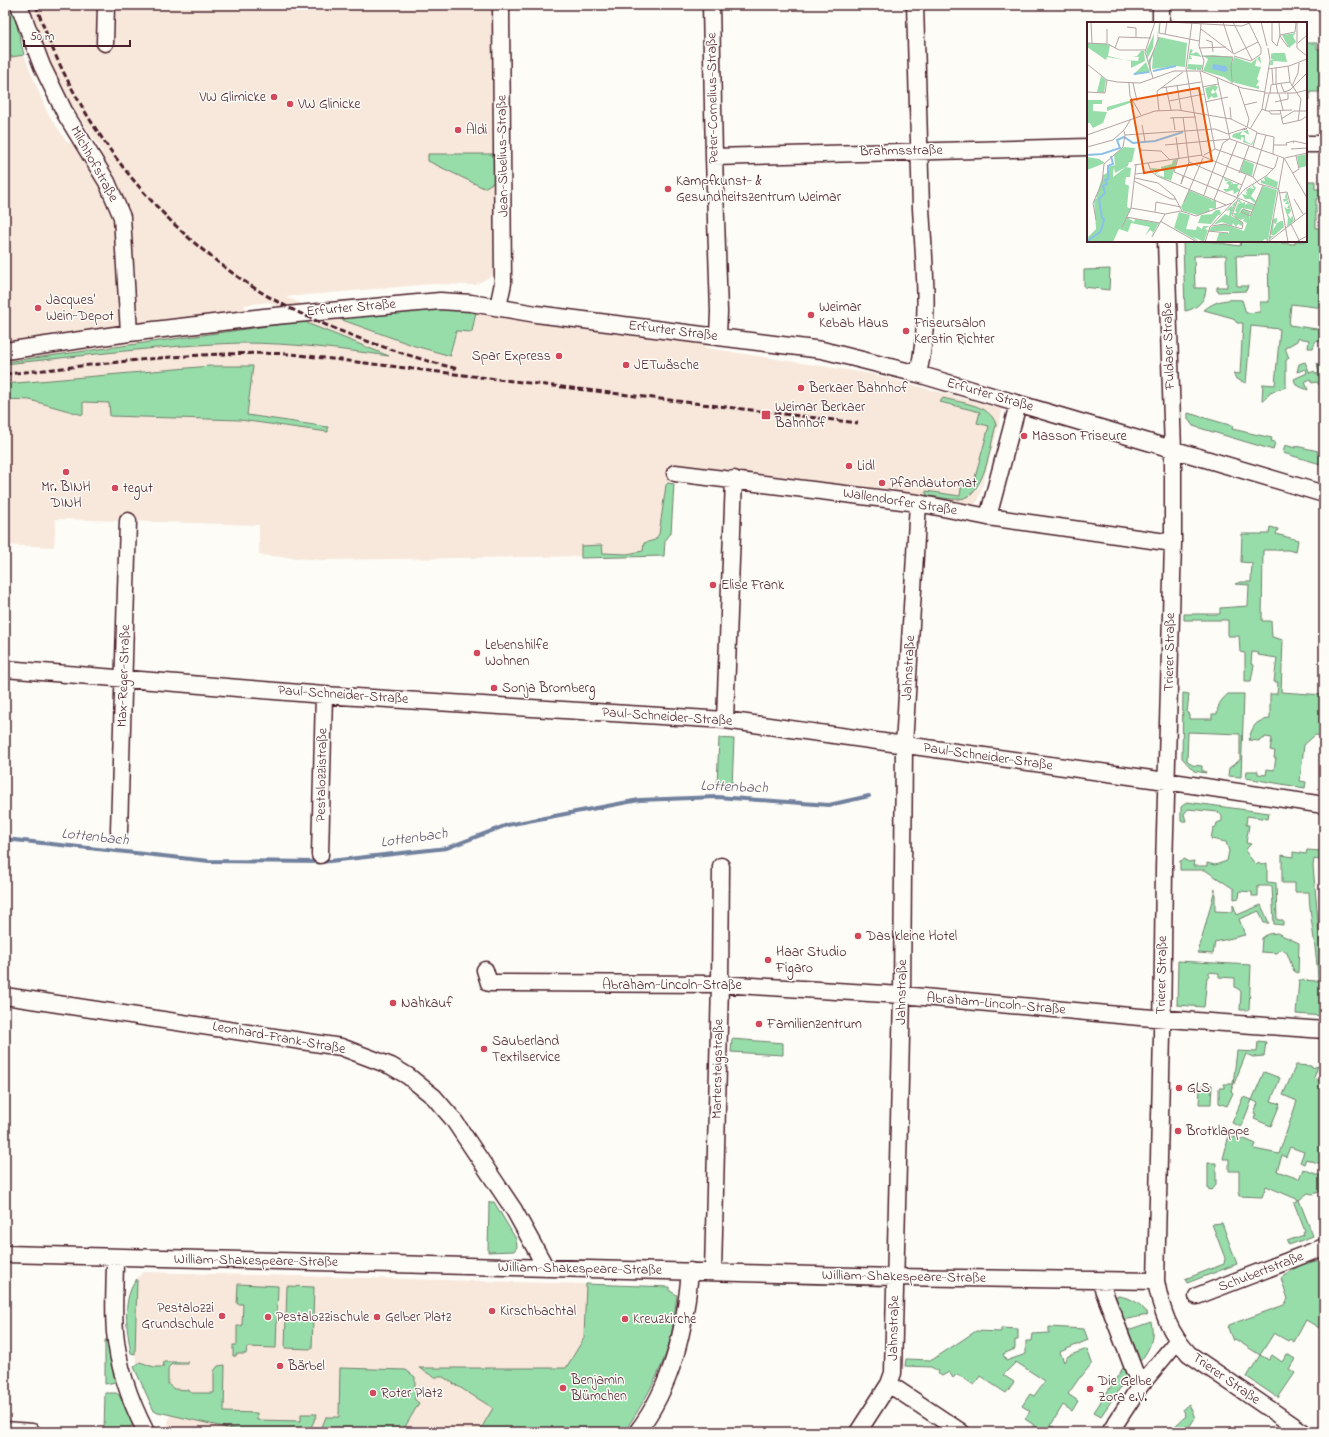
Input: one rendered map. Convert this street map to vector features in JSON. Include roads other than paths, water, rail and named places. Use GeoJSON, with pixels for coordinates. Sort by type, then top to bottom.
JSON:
{"type":"FeatureCollection","features":[{"type":"Feature","properties":{"kind":"street","name":"Milchhofstraße"},"geometry":{"type":"LineString","coordinates":[[19,5],[42,66],[66,115],[107,182],[122,217],[129,333]]}},
{"type":"Feature","properties":{"kind":"street"},"geometry":{"type":"LineString","coordinates":[[105,43],[106,5]]}},
{"type":"Feature","properties":{"kind":"street","name":"Jean-Sibelius-Straße"},"geometry":{"type":"LineString","coordinates":[[498,307],[503,284],[501,5]]}},
{"type":"Feature","properties":{"kind":"street","name":"Peter-Cornelius-Straße"},"geometry":{"type":"LineString","coordinates":[[711,5],[719,312],[718,336]]}},
{"type":"Feature","properties":{"kind":"street"},"geometry":{"type":"LineString","coordinates":[[915,5],[925,289],[924,344],[918,374]]}},
{"type":"Feature","properties":{"kind":"street"},"geometry":{"type":"LineString","coordinates":[[1161,5],[1161,22]]}},
{"type":"Feature","properties":{"kind":"street"},"geometry":{"type":"LineString","coordinates":[[1307,144],[1324,144]]}},
{"type":"Feature","properties":{"kind":"street","name":"Brahmsstraße"},"geometry":{"type":"LineString","coordinates":[[714,157],[1087,147]]}},
{"type":"Feature","properties":{"kind":"street","name":"Fuldaer Straße"},"geometry":{"type":"LineString","coordinates":[[1166,242],[1173,450]]}},
{"type":"Feature","properties":{"kind":"street","name":"Erfurter Straße"},"geometry":{"type":"LineString","coordinates":[[5,351],[129,333],[264,317],[422,302],[455,301],[536,314],[822,350],[918,374],[1324,494]]}},
{"type":"Feature","properties":{"kind":"street"},"geometry":{"type":"LineString","coordinates":[[988,517],[1018,404]]}},
{"type":"Feature","properties":{"kind":"street","name":"Trierer Straße"},"geometry":{"type":"LineString","coordinates":[[1173,450],[1156,1281],[1160,1302],[1167,1322],[1177,1341],[1200,1363],[1303,1432]]}},
{"type":"Feature","properties":{"kind":"street","name":"Wallendorfer Straße"},"geometry":{"type":"LineString","coordinates":[[675,473],[734,479],[918,503],[988,517],[1172,543]]}},
{"type":"Feature","properties":{"kind":"street"},"geometry":{"type":"LineString","coordinates":[[725,720],[734,479]]}},
{"type":"Feature","properties":{"kind":"street","name":"Jahnstraße"},"geometry":{"type":"LineString","coordinates":[[889,1384],[893,1373],[902,995],[904,746],[918,503]]}},
{"type":"Feature","properties":{"kind":"street","name":"Max-Reger-Straße"},"geometry":{"type":"LineString","coordinates":[[119,831],[128,521]]}},
{"type":"Feature","properties":{"kind":"street","name":"Paul-Schneider-Straße"},"geometry":{"type":"LineString","coordinates":[[5,669],[324,695],[725,720],[904,746],[1166,781],[1324,805]]}},
{"type":"Feature","properties":{"kind":"street","name":"Pestalozzistraße"},"geometry":{"type":"LineString","coordinates":[[320,855],[324,695]]}},
{"type":"Feature","properties":{"kind":"street","name":"Martersteigstraße"},"geometry":{"type":"LineString","coordinates":[[713,1272],[720,984],[720,866]]}},
{"type":"Feature","properties":{"kind":"street","name":"Abraham-Lincoln-Straße"},"geometry":{"type":"LineString","coordinates":[[484,970],[489,983],[720,984],[902,995],[1162,1018],[1324,1030]]}},
{"type":"Feature","properties":{"kind":"street","name":"Leonhard-Frank-Straße"},"geometry":{"type":"LineString","coordinates":[[5,996],[340,1047],[391,1066],[423,1087],[453,1119],[514,1210],[546,1268]]}},
{"type":"Feature","properties":{"kind":"street","name":"Schubertstraße"},"geometry":{"type":"LineString","coordinates":[[1197,1296],[1324,1248]]}},
{"type":"Feature","properties":{"kind":"street","name":"William-Shakespeare-Straße"},"geometry":{"type":"LineString","coordinates":[[5,1254],[895,1277],[1156,1281]]}},
{"type":"Feature","properties":{"kind":"street"},"geometry":{"type":"LineString","coordinates":[[115,1258],[115,1331],[120,1364],[138,1417],[146,1432]]}},
{"type":"Feature","properties":{"kind":"street"},"geometry":{"type":"LineString","coordinates":[[637,1432],[646,1421],[666,1384],[682,1337],[690,1272]]}},
{"type":"Feature","properties":{"kind":"street"},"geometry":{"type":"LineString","coordinates":[[1100,1281],[1140,1386]]}},
{"type":"Feature","properties":{"kind":"street"},"geometry":{"type":"LineString","coordinates":[[1110,1432],[1140,1386],[1177,1341]]}},
{"type":"Feature","properties":{"kind":"street"},"geometry":{"type":"LineString","coordinates":[[858,1432],[889,1384],[962,1432]]}},
{"type":"Feature","properties":{"kind":"street"},"geometry":{"type":"LineString","coordinates":[[5,1430],[32,1432]]}},
{"type":"Feature","properties":{"kind":"waterway","name":"Lottenbach"},"geometry":{"type":"LineString","coordinates":[[5,839],[209,861],[321,862],[447,848],[507,825],[639,800],[717,797],[829,805],[869,796]]}},
{"type":"Feature","properties":{"kind":"railway"},"geometry":{"type":"LineString","coordinates":[[36,5],[52,48],[72,89],[95,128],[122,166],[152,201],[184,233],[219,263],[256,289],[302,314],[380,346],[458,369]]}},
{"type":"Feature","properties":{"kind":"railway"},"geometry":{"type":"LineString","coordinates":[[5,374],[184,356],[255,353],[291,354],[858,423]]}},
{"type":"Feature","properties":{"kind":"place","name":"VW Glimicke"},"geometry":{"type":"Point","coordinates":[274,97]}},
{"type":"Feature","properties":{"kind":"place","name":"VW Glinicke"},"geometry":{"type":"Point","coordinates":[290,104]}},
{"type":"Feature","properties":{"kind":"place","name":"Aldi"},"geometry":{"type":"Point","coordinates":[458,130]}},
{"type":"Feature","properties":{"kind":"place","name":"Kampfkunst- & Gesundheitszentrum Weimar"},"geometry":{"type":"Point","coordinates":[668,189]}},
{"type":"Feature","properties":{"kind":"place","name":"Jacques' Wein-Depot"},"geometry":{"type":"Point","coordinates":[38,308]}},
{"type":"Feature","properties":{"kind":"place","name":"Weimar Kebab Haus"},"geometry":{"type":"Point","coordinates":[811,315]}},
{"type":"Feature","properties":{"kind":"place","name":"Friseursalon Kerstin Richter"},"geometry":{"type":"Point","coordinates":[906,331]}},
{"type":"Feature","properties":{"kind":"place","name":"Spar Express"},"geometry":{"type":"Point","coordinates":[559,356]}},
{"type":"Feature","properties":{"kind":"place","name":"JETwäsche"},"geometry":{"type":"Point","coordinates":[626,365]}},
{"type":"Feature","properties":{"kind":"place","name":"Berkaer Bahnhof"},"geometry":{"type":"Point","coordinates":[801,388]}},
{"type":"Feature","properties":{"kind":"place","name":"Weimar Berkaer Bahnhof"},"geometry":{"type":"Point","coordinates":[766,415]}},
{"type":"Feature","properties":{"kind":"place","name":"Masson Friseure"},"geometry":{"type":"Point","coordinates":[1024,436]}},
{"type":"Feature","properties":{"kind":"place","name":"Lidl"},"geometry":{"type":"Point","coordinates":[849,466]}},
{"type":"Feature","properties":{"kind":"place","name":"Mr. BINH DINH"},"geometry":{"type":"Point","coordinates":[66,472]}},
{"type":"Feature","properties":{"kind":"place","name":"Pfandautomat"},"geometry":{"type":"Point","coordinates":[882,483]}},
{"type":"Feature","properties":{"kind":"place","name":"tegut"},"geometry":{"type":"Point","coordinates":[115,488]}},
{"type":"Feature","properties":{"kind":"place","name":"Elise Frank"},"geometry":{"type":"Point","coordinates":[713,585]}},
{"type":"Feature","properties":{"kind":"place","name":"Lebenshilfe Wohnen"},"geometry":{"type":"Point","coordinates":[477,653]}},
{"type":"Feature","properties":{"kind":"place","name":"Sonja Bromberg"},"geometry":{"type":"Point","coordinates":[494,688]}},
{"type":"Feature","properties":{"kind":"place","name":"Das kleine Hotel"},"geometry":{"type":"Point","coordinates":[858,936]}},
{"type":"Feature","properties":{"kind":"place","name":"Haar Studio Figaro"},"geometry":{"type":"Point","coordinates":[768,960]}},
{"type":"Feature","properties":{"kind":"place","name":"Nahkauf"},"geometry":{"type":"Point","coordinates":[393,1003]}},
{"type":"Feature","properties":{"kind":"place","name":"Familienzentrum"},"geometry":{"type":"Point","coordinates":[759,1024]}},
{"type":"Feature","properties":{"kind":"place","name":"Sauberland Textilservice"},"geometry":{"type":"Point","coordinates":[484,1049]}},
{"type":"Feature","properties":{"kind":"place","name":"GLS"},"geometry":{"type":"Point","coordinates":[1179,1088]}},
{"type":"Feature","properties":{"kind":"place","name":"Brotklappe"},"geometry":{"type":"Point","coordinates":[1178,1131]}},
{"type":"Feature","properties":{"kind":"place","name":"Kirschbachtal"},"geometry":{"type":"Point","coordinates":[492,1311]}},
{"type":"Feature","properties":{"kind":"place","name":"Pestalozzi Grundschule"},"geometry":{"type":"Point","coordinates":[222,1316]}},
{"type":"Feature","properties":{"kind":"place","name":"Pestalozzischule"},"geometry":{"type":"Point","coordinates":[268,1317]}},
{"type":"Feature","properties":{"kind":"place","name":"Gelber Platz"},"geometry":{"type":"Point","coordinates":[377,1317]}},
{"type":"Feature","properties":{"kind":"place","name":"Kreuzkirche"},"geometry":{"type":"Point","coordinates":[625,1319]}},
{"type":"Feature","properties":{"kind":"place","name":"Bärbel"},"geometry":{"type":"Point","coordinates":[280,1366]}},
{"type":"Feature","properties":{"kind":"place","name":"Benjamin Blümchen"},"geometry":{"type":"Point","coordinates":[563,1388]}},
{"type":"Feature","properties":{"kind":"place","name":"Die Gelbe Zora e.V."},"geometry":{"type":"Point","coordinates":[1090,1389]}},
{"type":"Feature","properties":{"kind":"place","name":"Roter Platz"},"geometry":{"type":"Point","coordinates":[373,1393]}}]}
